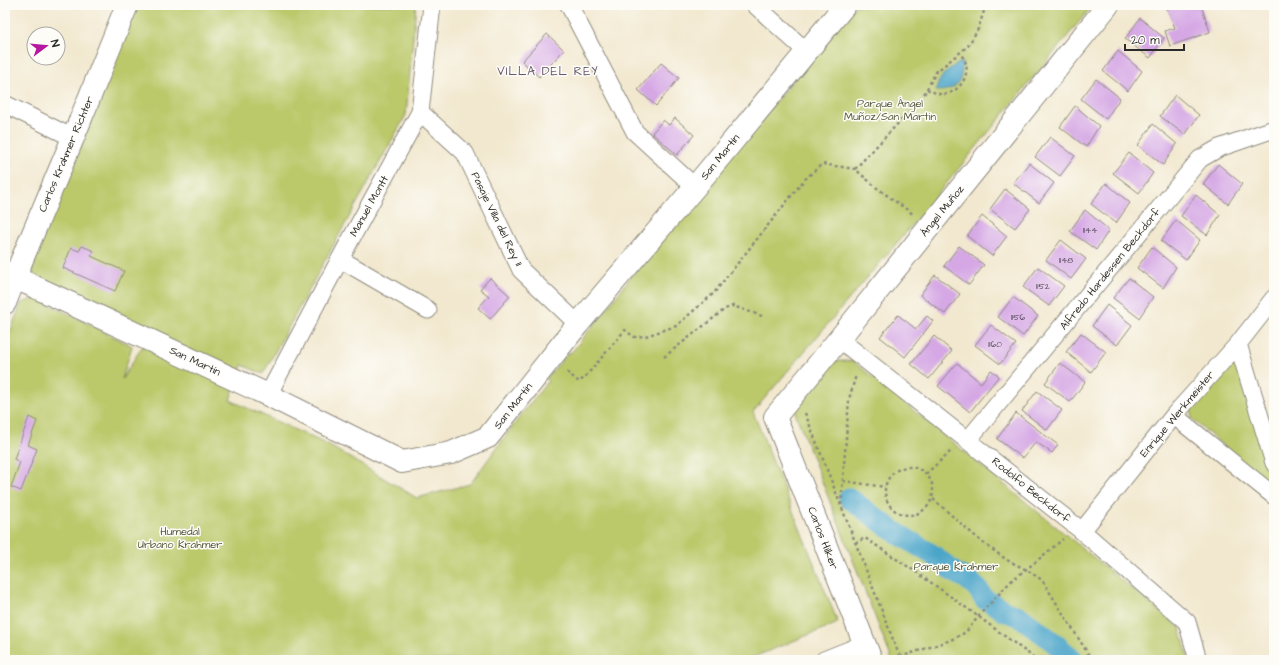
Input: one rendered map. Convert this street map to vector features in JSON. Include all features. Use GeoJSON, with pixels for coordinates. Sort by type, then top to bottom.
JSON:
{"type":"FeatureCollection","features":[{"type":"Feature","properties":{"kind":"street","name":"Manuel Montt"},"geometry":{"type":"LineString","coordinates":[[268,395],[340,258],[420,112],[432,5]]}},
{"type":"Feature","properties":{"kind":"street"},"geometry":{"type":"LineString","coordinates":[[570,5],[635,132],[696,187]]}},
{"type":"Feature","properties":{"kind":"street"},"geometry":{"type":"LineString","coordinates":[[755,5],[806,51]]}},
{"type":"Feature","properties":{"kind":"street","name":"San Martín"},"geometry":{"type":"LineString","coordinates":[[10,275],[268,395],[402,462],[451,453],[488,437],[578,324],[696,187],[845,5]]}},
{"type":"Feature","properties":{"kind":"street","name":"Ángel Muñoz"},"geometry":{"type":"LineString","coordinates":[[775,416],[930,227],[1108,5]]}},
{"type":"Feature","properties":{"kind":"street","name":"Carlos Krahmer Richter"},"geometry":{"type":"LineString","coordinates":[[5,303],[10,275],[73,138],[125,6]]}},
{"type":"Feature","properties":{"kind":"street"},"geometry":{"type":"LineString","coordinates":[[5,104],[73,138]]}},
{"type":"Feature","properties":{"kind":"street","name":"Pasaje Villa del Rey 11"},"geometry":{"type":"LineString","coordinates":[[420,112],[465,153],[521,270],[578,324]]}},
{"type":"Feature","properties":{"kind":"street","name":"Alfredo Hardessen Beckdorf"},"geometry":{"type":"LineString","coordinates":[[968,440],[1200,159],[1219,148],[1274,129]]}},
{"type":"Feature","properties":{"kind":"street"},"geometry":{"type":"LineString","coordinates":[[340,258],[428,310]]}},
{"type":"Feature","properties":{"kind":"street","name":"Enrique Werkmeister"},"geometry":{"type":"LineString","coordinates":[[1082,531],[1175,414],[1238,344],[1274,298]]}},
{"type":"Feature","properties":{"kind":"street","name":"Rodolfo Beckdorf"},"geometry":{"type":"LineString","coordinates":[[839,339],[1082,531],[1187,622],[1198,660]]}},
{"type":"Feature","properties":{"kind":"street"},"geometry":{"type":"LineString","coordinates":[[1238,344],[1274,463]]}},
{"type":"Feature","properties":{"kind":"street"},"geometry":{"type":"LineString","coordinates":[[1175,414],[1182,422],[1274,496]]}},
{"type":"Feature","properties":{"kind":"street","name":"Carlos Hilker"},"geometry":{"type":"LineString","coordinates":[[775,416],[867,652]]}},
{"type":"Feature","properties":{"kind":"street"},"geometry":{"type":"LineString","coordinates":[[824,660],[867,652]]}},
{"type":"Feature","properties":{"kind":"path"},"geometry":{"type":"LineString","coordinates":[[855,169],[922,98],[936,72],[968,46],[978,29],[986,5]]}},
{"type":"Feature","properties":{"kind":"path"},"geometry":{"type":"LineString","coordinates":[[927,89],[937,94],[945,95],[955,91],[962,84],[966,77],[966,64],[960,53]]}},
{"type":"Feature","properties":{"kind":"path"},"geometry":{"type":"LineString","coordinates":[[551,358],[579,382],[625,330],[634,338],[646,336],[676,326],[714,293],[804,180],[822,164],[855,169],[877,188],[930,227]]}},
{"type":"Feature","properties":{"kind":"path"},"geometry":{"type":"LineString","coordinates":[[664,357],[725,309],[732,306],[762,316]]}},
{"type":"Feature","properties":{"kind":"path"},"geometry":{"type":"LineString","coordinates":[[841,506],[849,399],[857,373]]}},
{"type":"Feature","properties":{"kind":"path"},"geometry":{"type":"LineString","coordinates":[[803,408],[900,658],[951,640],[966,632],[1012,580],[1027,570],[1063,539],[1082,531]]}},
{"type":"Feature","properties":{"kind":"path"},"geometry":{"type":"LineString","coordinates":[[926,474],[952,449]]}},
{"type":"Feature","properties":{"kind":"path"},"geometry":{"type":"LineString","coordinates":[[907,467],[915,468],[922,470],[932,483],[934,491],[933,499],[923,512],[916,515],[907,516],[899,514],[892,509],[885,495],[885,487],[888,480],[899,469],[907,467]]}},
{"type":"Feature","properties":{"kind":"path"},"geometry":{"type":"LineString","coordinates":[[843,481],[885,487]]}},
{"type":"Feature","properties":{"kind":"path"},"geometry":{"type":"LineString","coordinates":[[933,499],[983,543],[1007,560],[1027,570],[1042,580],[1092,660]]}},
{"type":"Feature","properties":{"kind":"path"},"geometry":{"type":"LineString","coordinates":[[855,543],[865,538],[919,574],[1037,660]]}},
{"type":"Feature","properties":{"kind":"green space"},"geometry":{"type":"Polygon","coordinates":[[[133,5],[416,5],[406,115],[263,374],[242,365],[230,400],[328,445],[417,498],[470,484],[548,381],[546,379],[569,352],[571,353],[642,262],[856,5],[1093,5],[918,218],[753,412],[838,623],[746,660],[5,660],[5,346],[21,303],[37,298],[132,346],[122,379],[150,334],[34,275],[31,266],[133,5]]]}},
{"type":"Feature","properties":{"kind":"green space"},"geometry":{"type":"Polygon","coordinates":[[[1229,358],[1235,360],[1273,480],[1268,484],[1192,419],[1191,405],[1229,358]]]}},
{"type":"Feature","properties":{"kind":"green space","name":"Parque Krahmer"},"geometry":{"type":"Polygon","coordinates":[[[835,361],[853,361],[1180,628],[1189,660],[892,660],[796,415],[795,405],[835,361]]]}},
{"type":"Feature","properties":{"kind":"water"},"geometry":{"type":"Polygon","coordinates":[[[962,62],[960,80],[957,84],[954,87],[943,91],[936,91],[939,81],[945,73],[962,62]]]}},
{"type":"Feature","properties":{"kind":"building"},"geometry":{"type":"Polygon","coordinates":[[[1175,5],[1201,5],[1210,32],[1170,46],[1165,31],[1175,28],[1167,8],[1175,5]]]}},
{"type":"Feature","properties":{"kind":"building"},"geometry":{"type":"Polygon","coordinates":[[[1140,18],[1164,38],[1150,58],[1125,39],[1140,18]]]}},
{"type":"Feature","properties":{"kind":"building"},"geometry":{"type":"Polygon","coordinates":[[[547,34],[564,50],[539,77],[522,61],[547,34]]]}},
{"type":"Feature","properties":{"kind":"building"},"geometry":{"type":"Polygon","coordinates":[[[1118,51],[1142,71],[1128,91],[1103,71],[1118,51]]]}},
{"type":"Feature","properties":{"kind":"building"},"geometry":{"type":"Polygon","coordinates":[[[661,63],[679,78],[656,106],[638,90],[661,63]]]}},
{"type":"Feature","properties":{"kind":"building"},"geometry":{"type":"Polygon","coordinates":[[[1096,79],[1120,98],[1106,119],[1081,99],[1096,79]]]}},
{"type":"Feature","properties":{"kind":"building"},"geometry":{"type":"Polygon","coordinates":[[[1175,95],[1199,115],[1185,135],[1160,116],[1175,95]]]}},
{"type":"Feature","properties":{"kind":"building"},"geometry":{"type":"Polygon","coordinates":[[[1075,106],[1099,126],[1086,147],[1060,127],[1075,106]]]}},
{"type":"Feature","properties":{"kind":"building"},"geometry":{"type":"Polygon","coordinates":[[[675,118],[694,135],[677,155],[652,133],[663,120],[669,125],[675,118]]]}},
{"type":"Feature","properties":{"kind":"building"},"geometry":{"type":"Polygon","coordinates":[[[1153,124],[1177,144],[1163,165],[1138,145],[1153,124]]]}},
{"type":"Feature","properties":{"kind":"building"},"geometry":{"type":"Polygon","coordinates":[[[1050,137],[1075,156],[1060,176],[1035,157],[1050,137]]]}},
{"type":"Feature","properties":{"kind":"building"},"geometry":{"type":"Polygon","coordinates":[[[1129,153],[1153,173],[1139,193],[1113,173],[1129,153]]]}},
{"type":"Feature","properties":{"kind":"building"},"geometry":{"type":"Polygon","coordinates":[[[1029,163],[1054,183],[1039,203],[1013,183],[1029,163]]]}},
{"type":"Feature","properties":{"kind":"building"},"geometry":{"type":"Polygon","coordinates":[[[1218,164],[1242,184],[1228,204],[1203,184],[1218,164]]]}},
{"type":"Feature","properties":{"kind":"building"},"geometry":{"type":"Polygon","coordinates":[[[1106,183],[1130,203],[1116,223],[1091,204],[1106,183]]]}},
{"type":"Feature","properties":{"kind":"building"},"geometry":{"type":"Polygon","coordinates":[[[1005,189],[1030,209],[1015,228],[990,209],[1005,189]]]}},
{"type":"Feature","properties":{"kind":"building"},"geometry":{"type":"Polygon","coordinates":[[[1196,195],[1220,215],[1207,235],[1181,216],[1196,195]]]}},
{"type":"Feature","properties":{"kind":"building"},"geometry":{"type":"Polygon","coordinates":[[[1085,210],[1109,230],[1096,250],[1070,231],[1085,210]]]}},
{"type":"Feature","properties":{"kind":"building"},"geometry":{"type":"Polygon","coordinates":[[[982,216],[1007,236],[992,256],[967,236],[982,216]]]}},
{"type":"Feature","properties":{"kind":"building"},"geometry":{"type":"Polygon","coordinates":[[[1176,220],[1200,240],[1186,260],[1161,241],[1176,220]]]}},
{"type":"Feature","properties":{"kind":"building"},"geometry":{"type":"Polygon","coordinates":[[[1061,240],[1086,259],[1071,279],[1046,260],[1061,240]]]}},
{"type":"Feature","properties":{"kind":"building"},"geometry":{"type":"Polygon","coordinates":[[[82,246],[94,251],[91,256],[124,271],[115,291],[63,268],[71,248],[79,251],[82,246]]]}},
{"type":"Feature","properties":{"kind":"building"},"geometry":{"type":"Polygon","coordinates":[[[959,246],[984,265],[969,285],[944,266],[959,246]]]}},
{"type":"Feature","properties":{"kind":"building"},"geometry":{"type":"Polygon","coordinates":[[[1152,247],[1176,267],[1163,288],[1137,268],[1152,247]]]}},
{"type":"Feature","properties":{"kind":"building"},"geometry":{"type":"Polygon","coordinates":[[[1038,267],[1064,286],[1049,306],[1023,287],[1038,267]]]}},
{"type":"Feature","properties":{"kind":"building"},"geometry":{"type":"Polygon","coordinates":[[[935,275],[960,294],[945,314],[920,295],[935,275]]]}},
{"type":"Feature","properties":{"kind":"building"},"geometry":{"type":"Polygon","coordinates":[[[490,278],[510,296],[490,319],[478,308],[489,296],[480,289],[490,278]]]}},
{"type":"Feature","properties":{"kind":"building"},"geometry":{"type":"Polygon","coordinates":[[[1129,278],[1153,297],[1139,318],[1113,298],[1129,278]]]}},
{"type":"Feature","properties":{"kind":"building"},"geometry":{"type":"Polygon","coordinates":[[[1013,297],[1038,316],[1023,336],[998,317],[1013,297]]]}},
{"type":"Feature","properties":{"kind":"building"},"geometry":{"type":"Polygon","coordinates":[[[1107,305],[1132,325],[1117,345],[1092,326],[1107,305]]]}},
{"type":"Feature","properties":{"kind":"building"},"geometry":{"type":"Polygon","coordinates":[[[898,315],[916,329],[927,316],[933,321],[905,357],[880,337],[898,315]]]}},
{"type":"Feature","properties":{"kind":"building"},"geometry":{"type":"Polygon","coordinates":[[[991,325],[1016,344],[1000,364],[975,345],[991,325]]]}},
{"type":"Feature","properties":{"kind":"building"},"geometry":{"type":"Polygon","coordinates":[[[1081,333],[1106,352],[1091,372],[1066,352],[1081,333]]]}},
{"type":"Feature","properties":{"kind":"building"},"geometry":{"type":"Polygon","coordinates":[[[934,336],[952,351],[929,379],[911,364],[934,336]]]}},
{"type":"Feature","properties":{"kind":"building"},"geometry":{"type":"Polygon","coordinates":[[[957,363],[981,383],[991,370],[999,376],[970,412],[938,386],[957,363]]]}},
{"type":"Feature","properties":{"kind":"building"},"geometry":{"type":"Polygon","coordinates":[[[1060,363],[1085,382],[1070,402],[1045,383],[1060,363]]]}},
{"type":"Feature","properties":{"kind":"building"},"geometry":{"type":"Polygon","coordinates":[[[1037,391],[1062,410],[1047,430],[1022,411],[1037,391]]]}},
{"type":"Feature","properties":{"kind":"building"},"geometry":{"type":"Polygon","coordinates":[[[1016,413],[1058,445],[1052,453],[1036,442],[1023,458],[997,439],[1016,413]]]}},
{"type":"Feature","properties":{"kind":"building"},"geometry":{"type":"Polygon","coordinates":[[[29,417],[37,421],[28,445],[37,449],[21,491],[11,487],[20,462],[14,459],[29,417]]]}},
{"type":"Feature","properties":{"kind":"waterway"},"geometry":{"type":"LineString","coordinates":[[849,498],[892,530],[933,555],[954,572],[967,579],[978,589],[984,599],[999,607],[1003,611],[1019,616],[1074,660]]}},
{"type":"Feature","properties":{"kind":"district","name":"VILLA DEL REY"},"geometry":{"type":"Point","coordinates":[548,71]}},
{"type":"Feature","properties":{"kind":"park label","name":"Parque Ángel Muñoz/San Martin"},"geometry":{"type":"Point","coordinates":[890,109]}},
{"type":"Feature","properties":{"kind":"park label","name":"Humedal Urbano Krahmer"},"geometry":{"type":"Point","coordinates":[180,537]}}]}
